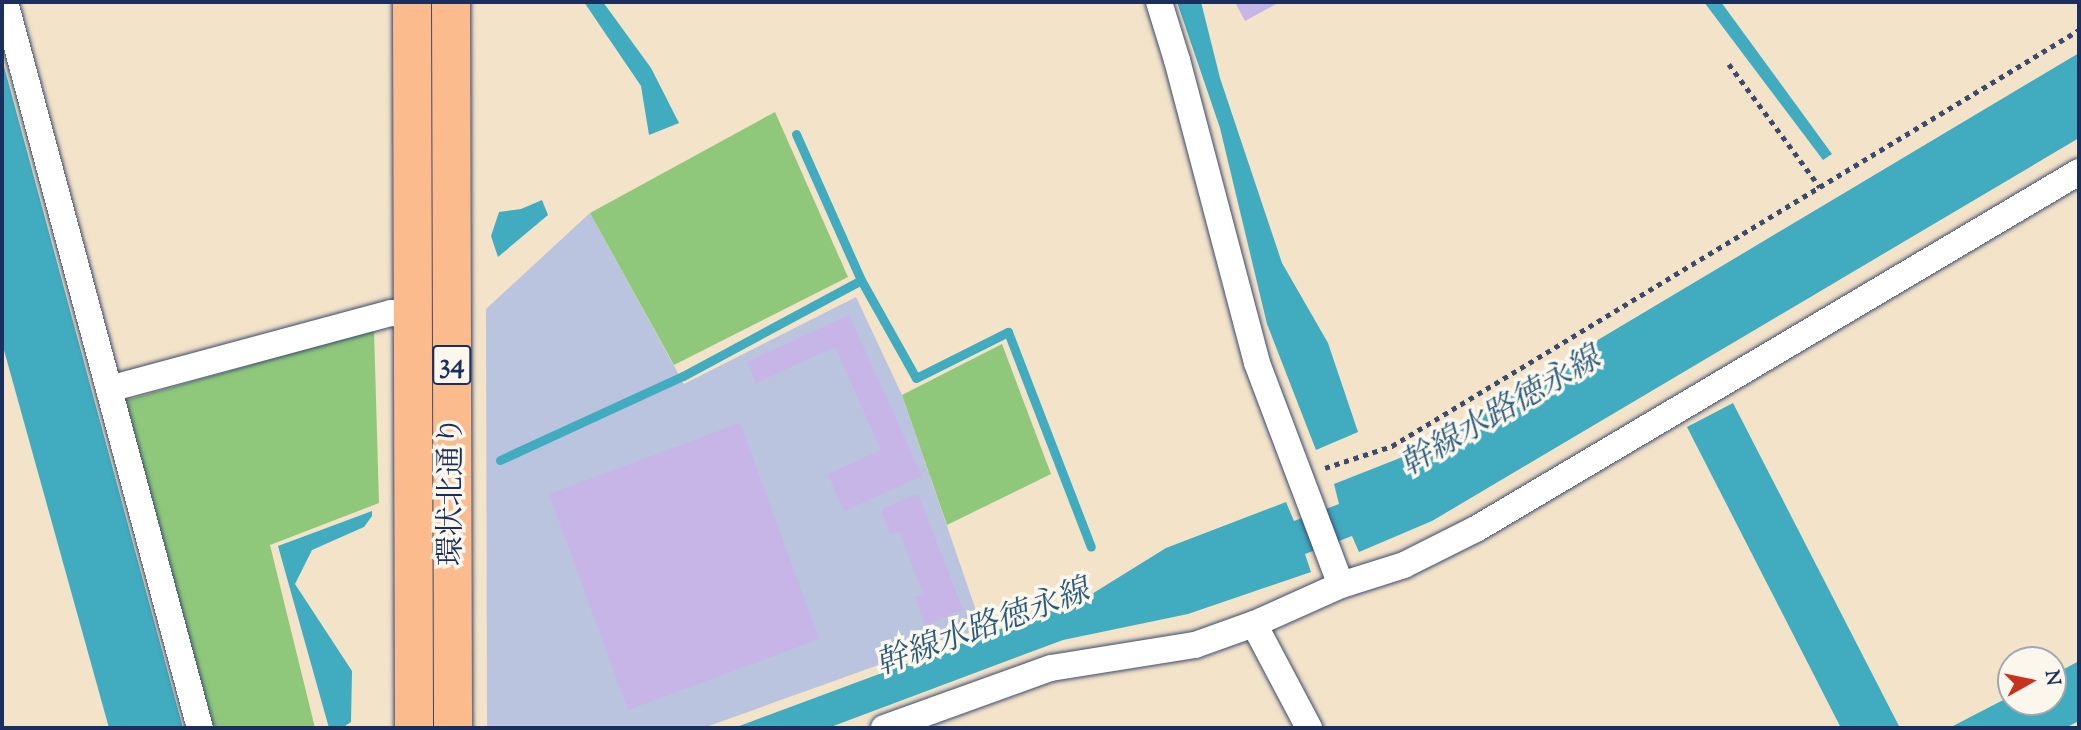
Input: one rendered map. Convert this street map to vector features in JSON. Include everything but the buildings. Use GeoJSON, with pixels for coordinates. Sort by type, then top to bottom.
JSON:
{"type":"FeatureCollection","features":[{"type":"Feature","properties":{"kind":"highway","name":"環状北通り"},"geometry":{"type":"LineString","coordinates":[[412,2],[414,728]]}},
{"type":"Feature","properties":{"kind":"highway","name":"環状北通り"},"geometry":{"type":"LineString","coordinates":[[451,2],[453,728]]}},
{"type":"Feature","properties":{"kind":"street"},"geometry":{"type":"LineString","coordinates":[[5,2],[200,728]]}},
{"type":"Feature","properties":{"kind":"street"},"geometry":{"type":"LineString","coordinates":[[1159,2],[1177,60],[1236,292],[1257,363],[1341,585]]}},
{"type":"Feature","properties":{"kind":"street"},"geometry":{"type":"LineString","coordinates":[[884,728],[1051,668],[1195,645],[1254,624],[1341,585],[1404,565],[1475,529],[2079,172]]}},
{"type":"Feature","properties":{"kind":"street"},"geometry":{"type":"LineString","coordinates":[[109,388],[391,313],[412,315]]}},
{"type":"Feature","properties":{"kind":"street"},"geometry":{"type":"LineString","coordinates":[[1254,624],[1309,728]]}},
{"type":"Feature","properties":{"kind":"path"},"geometry":{"type":"LineString","coordinates":[[1298,477],[1392,446],[2079,30]]}},
{"type":"Feature","properties":{"kind":"path"},"geometry":{"type":"LineString","coordinates":[[1729,64],[1819,187]]}},
{"type":"Feature","properties":{"kind":"shaded area"},"geometry":{"type":"Polygon","coordinates":[[[590,213],[684,384],[856,297],[902,395],[982,628],[703,728],[487,728],[486,309],[590,213]]]}},
{"type":"Feature","properties":{"kind":"green space"},"geometry":{"type":"Polygon","coordinates":[[[775,112],[848,277],[674,365],[590,213],[775,112]]]}},
{"type":"Feature","properties":{"kind":"green space"},"geometry":{"type":"Polygon","coordinates":[[[374,330],[379,503],[270,545],[315,728],[212,728],[123,401],[374,330]]]}},
{"type":"Feature","properties":{"kind":"green space"},"geometry":{"type":"Polygon","coordinates":[[[1002,344],[1051,474],[947,525],[902,395],[1002,344]]]}},
{"type":"Feature","properties":{"kind":"water"},"geometry":{"type":"Polygon","coordinates":[[[584,2],[603,2],[651,68],[679,123],[649,135],[641,86],[584,2]]]}},
{"type":"Feature","properties":{"kind":"water"},"geometry":{"type":"Polygon","coordinates":[[[1177,2],[1201,2],[1220,78],[1282,263],[1328,343],[1358,432],[1316,450],[1267,324],[1220,128],[1177,2]]]}},
{"type":"Feature","properties":{"kind":"water"},"geometry":{"type":"Polygon","coordinates":[[[1704,2],[1721,2],[1832,154],[1823,160],[1704,2]]]}},
{"type":"Feature","properties":{"kind":"water","name":"幹線水路徳永線"},"geometry":{"type":"Polygon","coordinates":[[[2079,53],[2079,138],[1432,521],[1359,552],[1352,536],[1305,554],[1311,572],[1188,614],[1063,640],[828,728],[734,728],[1087,597],[1166,548],[1286,502],[1294,521],[1339,504],[1334,484],[1400,458],[2079,53]]]}},
{"type":"Feature","properties":{"kind":"water"},"geometry":{"type":"Polygon","coordinates":[[[2,59],[183,728],[109,728],[2,343],[2,59]]]}},
{"type":"Feature","properties":{"kind":"water"},"geometry":{"type":"Polygon","coordinates":[[[542,200],[548,215],[498,257],[491,236],[499,212],[521,209],[542,200]]]}},
{"type":"Feature","properties":{"kind":"water"},"geometry":{"type":"Polygon","coordinates":[[[1733,403],[1900,728],[1841,728],[1687,427],[1733,403]]]}},
{"type":"Feature","properties":{"kind":"water"},"geometry":{"type":"Polygon","coordinates":[[[372,511],[372,516],[364,527],[312,550],[295,584],[352,671],[351,722],[342,728],[329,728],[278,546],[372,511]]]}},
{"type":"Feature","properties":{"kind":"water"},"geometry":{"type":"Polygon","coordinates":[[[2079,661],[2079,721],[2065,728],[1949,728],[1997,703],[1997,716],[2067,716],[2067,667],[2079,661]]]}},
{"type":"Feature","properties":{"kind":"waterway"},"geometry":{"type":"LineString","coordinates":[[796,134],[861,280]]}},
{"type":"Feature","properties":{"kind":"waterway"},"geometry":{"type":"LineString","coordinates":[[500,460],[683,376],[861,280],[916,378],[1008,332],[1091,547]]}}]}
